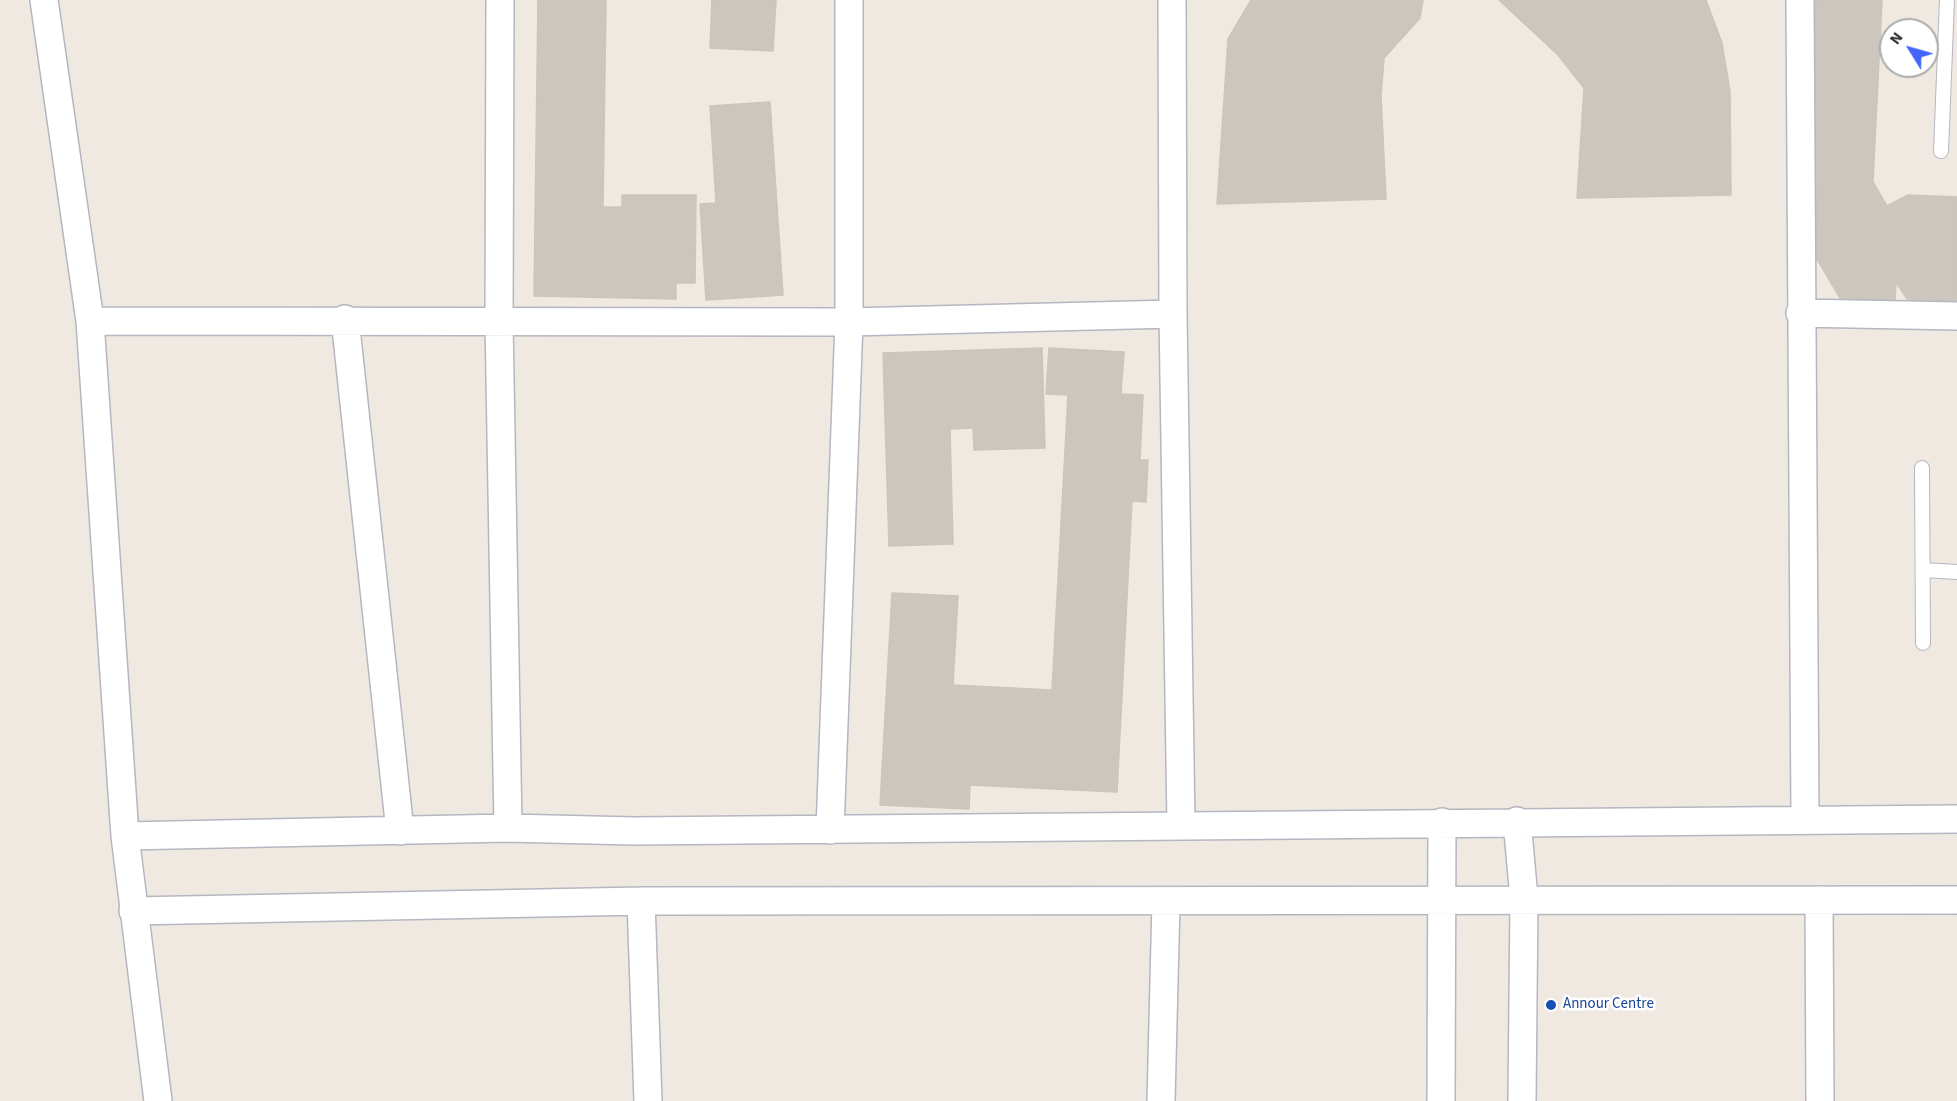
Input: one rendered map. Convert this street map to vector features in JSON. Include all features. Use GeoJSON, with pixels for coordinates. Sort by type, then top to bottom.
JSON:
{"type":"FeatureCollection","features":[{"type":"Feature","properties":{"kind":"street"},"geometry":{"type":"LineString","coordinates":[[44,0],[90,321],[125,836],[159,1101]]}},
{"type":"Feature","properties":{"kind":"street"},"geometry":{"type":"LineString","coordinates":[[500,0],[499,322],[508,828]]}},
{"type":"Feature","properties":{"kind":"street"},"geometry":{"type":"LineString","coordinates":[[830,830],[849,322],[849,0]]}},
{"type":"Feature","properties":{"kind":"street"},"geometry":{"type":"LineString","coordinates":[[1172,0],[1173,314],[1181,824]]}},
{"type":"Feature","properties":{"kind":"street"},"geometry":{"type":"LineString","coordinates":[[1800,0],[1800,312],[1805,818]]}},
{"type":"Feature","properties":{"kind":"street"},"geometry":{"type":"LineString","coordinates":[[1800,312],[1957,316]]}},
{"type":"Feature","properties":{"kind":"street"},"geometry":{"type":"LineString","coordinates":[[90,321],[849,322],[1173,314]]}},
{"type":"Feature","properties":{"kind":"street"},"geometry":{"type":"LineString","coordinates":[[345,320],[400,831]]}},
{"type":"Feature","properties":{"kind":"street"},"geometry":{"type":"LineString","coordinates":[[125,836],[508,828],[634,831],[830,830],[1181,824],[1805,818],[1957,819]]}},
{"type":"Feature","properties":{"kind":"street"},"geometry":{"type":"LineString","coordinates":[[1517,821],[1524,898],[1522,1101]]}},
{"type":"Feature","properties":{"kind":"street"},"geometry":{"type":"LineString","coordinates":[[1441,1101],[1442,822]]}},
{"type":"Feature","properties":{"kind":"street"},"geometry":{"type":"LineString","coordinates":[[133,911],[641,902],[1166,903],[1524,898],[1957,900]]}},
{"type":"Feature","properties":{"kind":"street"},"geometry":{"type":"LineString","coordinates":[[1819,900],[1820,1101]]}},
{"type":"Feature","properties":{"kind":"street"},"geometry":{"type":"LineString","coordinates":[[641,902],[648,1101]]}},
{"type":"Feature","properties":{"kind":"street"},"geometry":{"type":"LineString","coordinates":[[1161,1101],[1166,903]]}},
{"type":"Feature","properties":{"kind":"lane"},"geometry":{"type":"LineString","coordinates":[[1941,151],[1951,74],[1947,0]]}},
{"type":"Feature","properties":{"kind":"lane"},"geometry":{"type":"LineString","coordinates":[[1922,468],[1923,643]]}},
{"type":"Feature","properties":{"kind":"lane"},"geometry":{"type":"LineString","coordinates":[[1923,570],[1957,572]]}},
{"type":"Feature","properties":{"kind":"building"},"geometry":{"type":"Polygon","coordinates":[[[538,0],[606,0],[603,207],[622,207],[622,195],[696,195],[695,283],[676,283],[676,299],[534,296],[538,0]]]}},
{"type":"Feature","properties":{"kind":"building"},"geometry":{"type":"Polygon","coordinates":[[[712,0],[776,0],[773,51],[710,48],[712,0]]]}},
{"type":"Feature","properties":{"kind":"building"},"geometry":{"type":"Polygon","coordinates":[[[1251,0],[1423,0],[1420,18],[1384,58],[1381,96],[1386,199],[1217,204],[1228,39],[1251,0]]]}},
{"type":"Feature","properties":{"kind":"building"},"geometry":{"type":"Polygon","coordinates":[[[1499,0],[1706,0],[1722,43],[1730,91],[1731,195],[1577,198],[1584,88],[1558,55],[1499,0]]]}},
{"type":"Feature","properties":{"kind":"building"},"geometry":{"type":"Polygon","coordinates":[[[1816,0],[1882,0],[1881,18],[1879,18],[1873,182],[1887,206],[1908,195],[1957,197],[1957,302],[1907,299],[1896,282],[1895,300],[1840,298],[1804,237],[1816,0]]]}},
{"type":"Feature","properties":{"kind":"building"},"geometry":{"type":"Polygon","coordinates":[[[770,102],[783,295],[706,300],[700,204],[716,203],[710,106],[770,102]]]}},
{"type":"Feature","properties":{"kind":"building"},"geometry":{"type":"Polygon","coordinates":[[[1042,348],[1045,448],[974,450],[973,428],[950,429],[953,544],[889,546],[883,353],[1042,348]]]}},
{"type":"Feature","properties":{"kind":"building"},"geometry":{"type":"Polygon","coordinates":[[[1049,348],[1124,352],[1121,394],[1143,395],[1140,460],[1148,460],[1146,502],[1132,501],[1117,792],[970,785],[969,809],[880,805],[892,593],[958,596],[953,685],[1052,690],[1068,395],[1046,394],[1049,348]]]}},
{"type":"Feature","properties":{"kind":"place","name":"Annour Centre"},"geometry":{"type":"Point","coordinates":[1551,1005]}}]}
